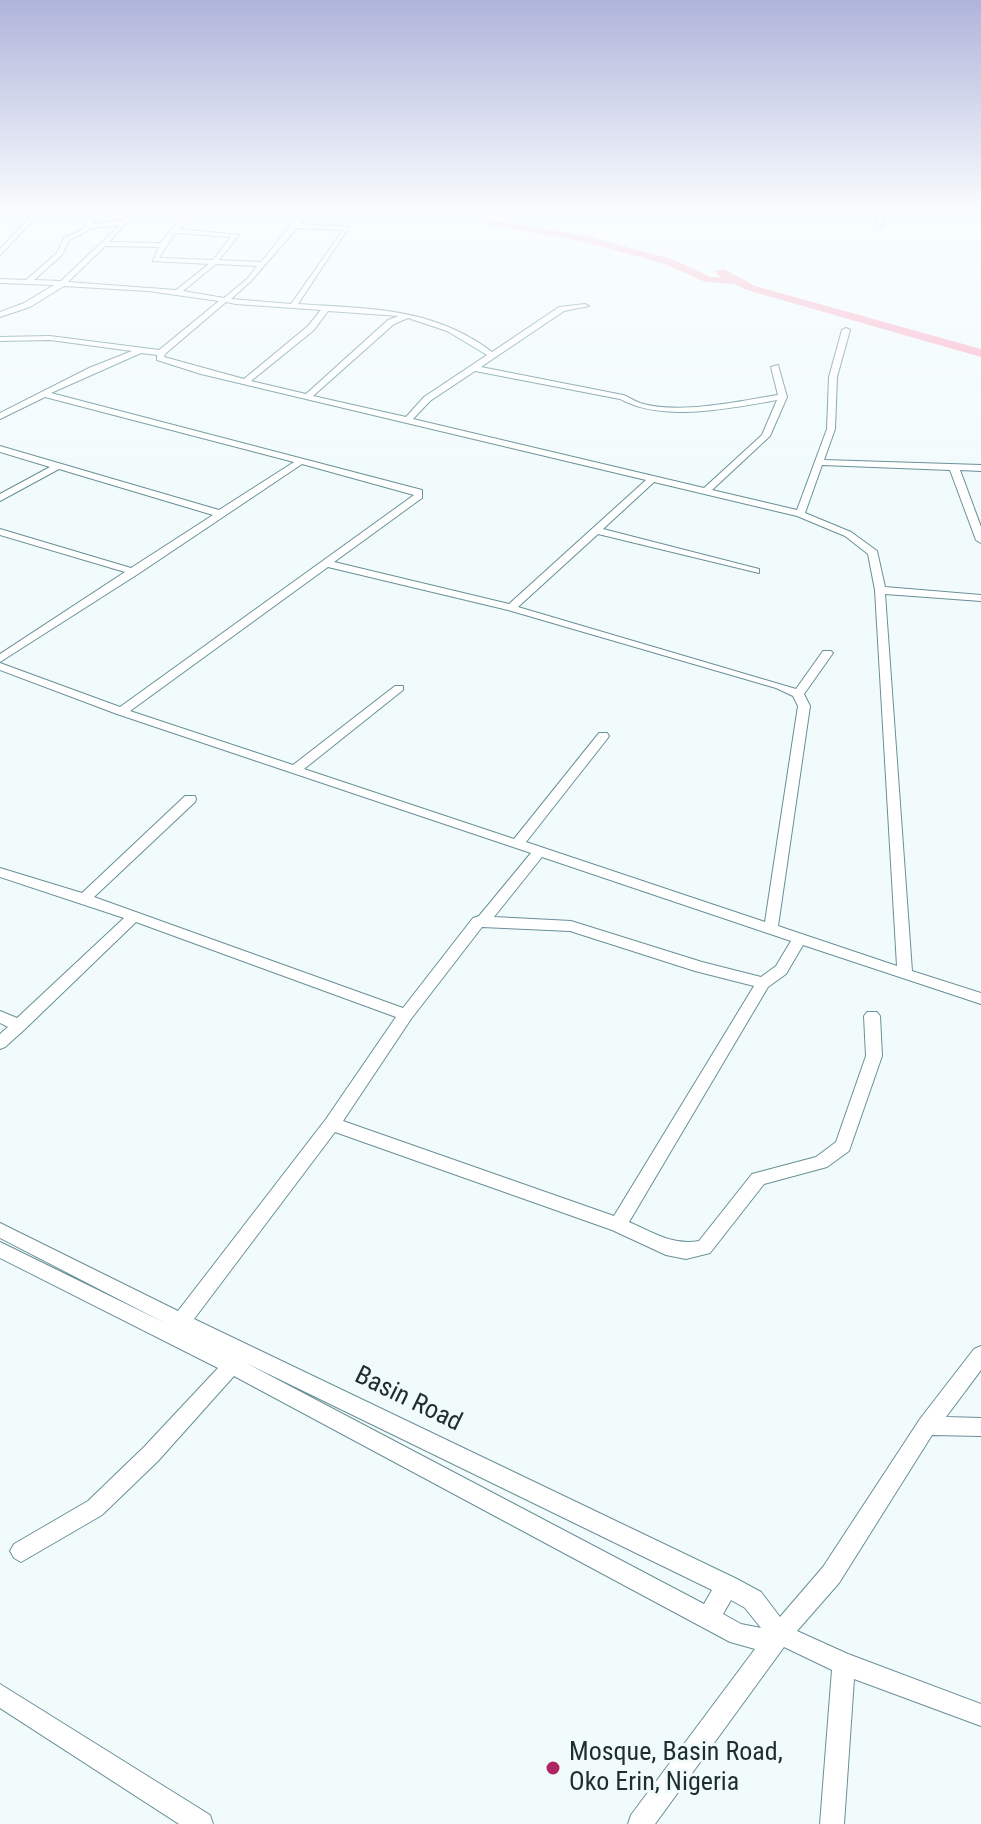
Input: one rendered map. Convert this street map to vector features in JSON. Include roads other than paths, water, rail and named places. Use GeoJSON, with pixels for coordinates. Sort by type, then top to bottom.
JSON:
{"type":"FeatureCollection","features":[{"type":"Feature","properties":{"kind":"street"},"geometry":{"type":"LineString","coordinates":[[0,315],[40,297]]}},
{"type":"Feature","properties":{"kind":"street"},"geometry":{"type":"LineString","coordinates":[[204,297],[407,315],[473,340],[493,356]]}},
{"type":"Feature","properties":{"kind":"street"},"geometry":{"type":"LineString","coordinates":[[228,297],[183,331],[161,353],[160,358],[245,382],[800,514],[848,534],[873,553],[880,590],[905,974]]}},
{"type":"Feature","properties":{"kind":"street"},"geometry":{"type":"LineString","coordinates":[[293,306],[299,297]]}},
{"type":"Feature","properties":{"kind":"street"},"geometry":{"type":"LineString","coordinates":[[408,420],[427,399],[562,309],[585,306]]}},
{"type":"Feature","properties":{"kind":"street"},"geometry":{"type":"LineString","coordinates":[[245,382],[311,328],[326,309]]}},
{"type":"Feature","properties":{"kind":"street"},"geometry":{"type":"LineString","coordinates":[[307,397],[391,322],[407,315]]}},
{"type":"Feature","properties":{"kind":"street"},"geometry":{"type":"LineString","coordinates":[[800,514],[831,429],[833,377],[846,330]]}},
{"type":"Feature","properties":{"kind":"street"},"geometry":{"type":"LineString","coordinates":[[3,340],[50,338],[161,353]]}},
{"type":"Feature","properties":{"kind":"street"},"geometry":{"type":"LineString","coordinates":[[0,416],[92,370],[141,351]]}},
{"type":"Feature","properties":{"kind":"street"},"geometry":{"type":"LineString","coordinates":[[705,492],[766,436],[783,397],[775,367]]}},
{"type":"Feature","properties":{"kind":"street"},"geometry":{"type":"LineString","coordinates":[[474,368],[540,379],[623,397],[630,405],[659,408],[729,405],[783,397]]}},
{"type":"Feature","properties":{"kind":"street"},"geometry":{"type":"LineString","coordinates":[[44,394],[298,463],[419,492],[419,496],[328,564],[121,712]]}},
{"type":"Feature","properties":{"kind":"street"},"geometry":{"type":"LineString","coordinates":[[0,449],[221,514]]}},
{"type":"Feature","properties":{"kind":"street"},"geometry":{"type":"LineString","coordinates":[[958,467],[981,458]]}},
{"type":"Feature","properties":{"kind":"street"},"geometry":{"type":"LineString","coordinates":[[818,462],[981,468]]}},
{"type":"Feature","properties":{"kind":"street"},"geometry":{"type":"LineString","coordinates":[[1,665],[298,463]]}},
{"type":"Feature","properties":{"kind":"street"},"geometry":{"type":"LineString","coordinates":[[0,498],[58,466]]}},
{"type":"Feature","properties":{"kind":"street"},"geometry":{"type":"LineString","coordinates":[[958,467],[981,540]]}},
{"type":"Feature","properties":{"kind":"street"},"geometry":{"type":"LineString","coordinates":[[511,608],[652,479]]}},
{"type":"Feature","properties":{"kind":"street"},"geometry":{"type":"LineString","coordinates":[[594,530],[755,571]]}},
{"type":"Feature","properties":{"kind":"street"},"geometry":{"type":"LineString","coordinates":[[0,532],[134,572]]}},
{"type":"Feature","properties":{"kind":"street"},"geometry":{"type":"LineString","coordinates":[[328,564],[511,608],[780,686],[798,694],[804,706],[771,928]]}},
{"type":"Feature","properties":{"kind":"street"},"geometry":{"type":"LineString","coordinates":[[880,590],[981,598]]}},
{"type":"Feature","properties":{"kind":"street"},"geometry":{"type":"LineString","coordinates":[[798,694],[827,653]]}},
{"type":"Feature","properties":{"kind":"street"},"geometry":{"type":"LineString","coordinates":[[1,665],[121,712],[981,999]]}},
{"type":"Feature","properties":{"kind":"street"},"geometry":{"type":"LineString","coordinates":[[296,769],[399,688]]}},
{"type":"Feature","properties":{"kind":"street"},"geometry":{"type":"LineString","coordinates":[[518,843],[603,736]]}},
{"type":"Feature","properties":{"kind":"street"},"geometry":{"type":"LineString","coordinates":[[84,898],[190,799]]}},
{"type":"Feature","properties":{"kind":"street"},"geometry":{"type":"LineString","coordinates":[[181,1322],[332,1124],[406,1015],[472,928],[482,922],[540,851]]}},
{"type":"Feature","properties":{"kind":"street"},"geometry":{"type":"LineString","coordinates":[[0,872],[84,898],[406,1015]]}},
{"type":"Feature","properties":{"kind":"street"},"geometry":{"type":"LineString","coordinates":[[0,1043],[134,916]]}},
{"type":"Feature","properties":{"kind":"street"},"geometry":{"type":"LineString","coordinates":[[482,922],[571,926],[700,967],[763,983]]}},
{"type":"Feature","properties":{"kind":"street"},"geometry":{"type":"LineString","coordinates":[[618,1225],[763,983],[781,970],[799,939]]}},
{"type":"Feature","properties":{"kind":"street"},"geometry":{"type":"LineString","coordinates":[[0,1016],[19,1026]]}},
{"type":"Feature","properties":{"kind":"street"},"geometry":{"type":"LineString","coordinates":[[332,1124],[618,1225],[666,1247],[686,1251],[704,1248],[758,1179],[821,1162],[843,1146],[874,1056],[872,1016]]}},
{"type":"Feature","properties":{"kind":"street","name":"Basin Road"},"geometry":{"type":"LineString","coordinates":[[0,1230],[181,1322],[238,1359],[738,1634],[760,1639],[780,1634]]}},
{"type":"Feature","properties":{"kind":"street","name":"Basin Road"},"geometry":{"type":"LineString","coordinates":[[0,1250],[727,1586],[753,1600],[780,1634],[844,1664],[981,1715]]}},
{"type":"Feature","properties":{"kind":"street"},"geometry":{"type":"LineString","coordinates":[[640,1824],[780,1634],[831,1575],[927,1426],[981,1355]]}},
{"type":"Feature","properties":{"kind":"street"},"geometry":{"type":"LineString","coordinates":[[21,1551],[95,1508],[151,1454],[238,1359]]}},
{"type":"Feature","properties":{"kind":"street"},"geometry":{"type":"LineString","coordinates":[[927,1426],[981,1427]]}},
{"type":"Feature","properties":{"kind":"street"},"geometry":{"type":"LineString","coordinates":[[708,1618],[727,1586]]}},
{"type":"Feature","properties":{"kind":"street"},"geometry":{"type":"LineString","coordinates":[[832,1824],[844,1664]]}},
{"type":"Feature","properties":{"kind":"street"},"geometry":{"type":"LineString","coordinates":[[0,1695],[201,1824]]}},
{"type":"Feature","properties":{"kind":"waterway"},"geometry":{"type":"LineString","coordinates":[[783,297],[981,353]]}},
{"type":"Feature","properties":{"kind":"place","name":"Mosque, Basin Road, Oko Erin, Nigeria"},"geometry":{"type":"Point","coordinates":[553,1768]}}]}
